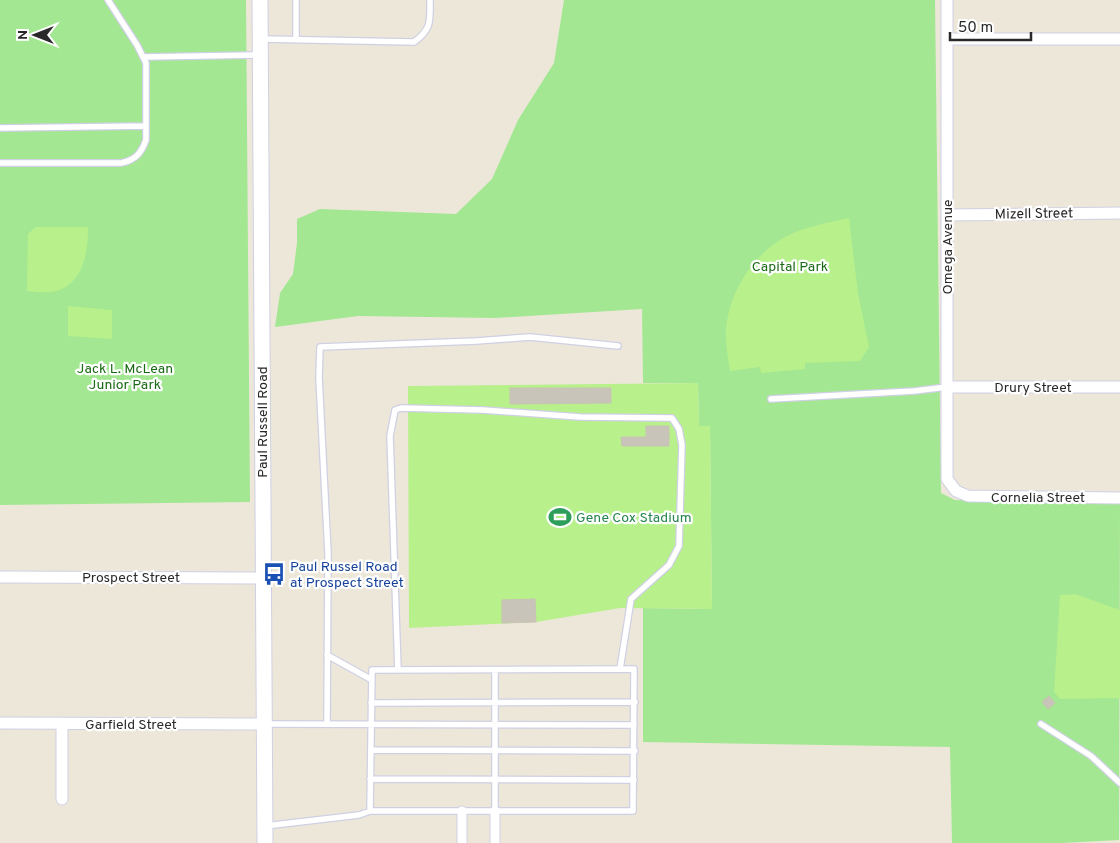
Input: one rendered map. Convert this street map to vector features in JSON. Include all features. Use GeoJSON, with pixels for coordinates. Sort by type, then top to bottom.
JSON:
{"type":"FeatureCollection","features":[{"type":"Feature","properties":{"kind":"street","name":"Paul Russell Road"},"geometry":{"type":"LineString","coordinates":[[260,0],[265,843]]}},
{"type":"Feature","properties":{"kind":"street","name":"Omega Avenue"},"geometry":{"type":"LineString","coordinates":[[948,0],[947,479],[956,491]]}},
{"type":"Feature","properties":{"kind":"street"},"geometry":{"type":"LineString","coordinates":[[948,40],[1120,40]]}},
{"type":"Feature","properties":{"kind":"street","name":"Mizell Street"},"geometry":{"type":"LineString","coordinates":[[947,215],[1120,213]]}},
{"type":"Feature","properties":{"kind":"street","name":"Drury Street"},"geometry":{"type":"LineString","coordinates":[[946,387],[1120,387]]}},
{"type":"Feature","properties":{"kind":"street","name":"Cornelia Street"},"geometry":{"type":"LineString","coordinates":[[956,491],[968,496],[1120,498]]}},
{"type":"Feature","properties":{"kind":"street","name":"Prospect Street"},"geometry":{"type":"LineString","coordinates":[[0,577],[262,578]]}},
{"type":"Feature","properties":{"kind":"street","name":"Garfield Street"},"geometry":{"type":"LineString","coordinates":[[0,724],[263,724]]}},
{"type":"Feature","properties":{"kind":"street"},"geometry":{"type":"LineString","coordinates":[[62,724],[62,799]]}},
{"type":"Feature","properties":{"kind":"street"},"geometry":{"type":"LineString","coordinates":[[462,811],[462,843]]}},
{"type":"Feature","properties":{"kind":"street"},"geometry":{"type":"LineString","coordinates":[[495,811],[495,843]]}},
{"type":"Feature","properties":{"kind":"lane"},"geometry":{"type":"LineString","coordinates":[[0,163],[130,161],[143,150],[146,140],[146,63],[108,0]]}},
{"type":"Feature","properties":{"kind":"lane"},"geometry":{"type":"LineString","coordinates":[[296,0],[296,40]]}},
{"type":"Feature","properties":{"kind":"lane"},"geometry":{"type":"LineString","coordinates":[[260,39],[414,42],[424,35],[430,24],[430,0]]}},
{"type":"Feature","properties":{"kind":"lane"},"geometry":{"type":"LineString","coordinates":[[143,57],[260,56]]}},
{"type":"Feature","properties":{"kind":"lane"},"geometry":{"type":"LineString","coordinates":[[0,128],[146,126]]}},
{"type":"Feature","properties":{"kind":"lane"},"geometry":{"type":"LineString","coordinates":[[327,724],[328,553],[319,378],[320,346],[476,341],[530,336],[618,346]]}},
{"type":"Feature","properties":{"kind":"lane"},"geometry":{"type":"LineString","coordinates":[[771,399],[914,392],[946,387]]}},
{"type":"Feature","properties":{"kind":"lane"},"geometry":{"type":"LineString","coordinates":[[398,670],[390,436],[395,410],[401,408],[483,410],[580,417],[672,418],[679,429],[682,445],[679,546],[668,566],[632,599],[620,669]]}},
{"type":"Feature","properties":{"kind":"lane"},"geometry":{"type":"LineString","coordinates":[[328,655],[372,680]]}},
{"type":"Feature","properties":{"kind":"lane"},"geometry":{"type":"LineString","coordinates":[[264,826],[359,815],[370,811],[634,811],[634,669],[372,670],[370,811]]}},
{"type":"Feature","properties":{"kind":"lane"},"geometry":{"type":"LineString","coordinates":[[495,670],[495,811]]}},
{"type":"Feature","properties":{"kind":"lane"},"geometry":{"type":"LineString","coordinates":[[371,702],[635,702]]}},
{"type":"Feature","properties":{"kind":"lane"},"geometry":{"type":"LineString","coordinates":[[263,724],[634,725]]}},
{"type":"Feature","properties":{"kind":"lane"},"geometry":{"type":"LineString","coordinates":[[1041,724],[1091,756],[1120,783]]}},
{"type":"Feature","properties":{"kind":"lane"},"geometry":{"type":"LineString","coordinates":[[371,750],[635,751]]}},
{"type":"Feature","properties":{"kind":"lane"},"geometry":{"type":"LineString","coordinates":[[370,779],[634,780]]}},
{"type":"Feature","properties":{"kind":"green space","name":"Jack L. McLean Junior Park"},"geometry":{"type":"Polygon","coordinates":[[[0,0],[246,0],[250,502],[0,505],[0,0]]]}},
{"type":"Feature","properties":{"kind":"green space","name":"Capital Park"},"geometry":{"type":"Polygon","coordinates":[[[564,0],[935,0],[941,493],[955,500],[1120,502],[1119,840],[1062,843],[952,843],[950,747],[643,742],[643,608],[712,609],[710,426],[699,426],[698,383],[643,383],[642,309],[495,318],[358,316],[275,327],[280,293],[293,274],[297,243],[297,219],[320,209],[456,214],[492,179],[518,120],[554,63],[564,0]]]}},
{"type":"Feature","properties":{"kind":"green space"},"geometry":{"type":"Polygon","coordinates":[[[849,218],[858,293],[869,347],[860,361],[805,363],[805,369],[761,373],[760,367],[730,371],[726,334],[729,313],[741,282],[760,256],[773,245],[801,230],[849,218]]]}},
{"type":"Feature","properties":{"kind":"green space"},"geometry":{"type":"Polygon","coordinates":[[[36,227],[88,227],[84,262],[76,278],[58,291],[27,291],[28,234],[36,227]]]}},
{"type":"Feature","properties":{"kind":"green space"},"geometry":{"type":"Polygon","coordinates":[[[68,306],[112,310],[112,339],[68,336],[68,306]]]}},
{"type":"Feature","properties":{"kind":"green space","name":"Gene Cox Stadium"},"geometry":{"type":"Polygon","coordinates":[[[698,383],[699,426],[710,426],[712,609],[620,608],[536,622],[409,628],[408,386],[698,383]]]}},
{"type":"Feature","properties":{"kind":"green space"},"geometry":{"type":"Polygon","coordinates":[[[1075,594],[1120,610],[1120,698],[1060,699],[1054,692],[1060,595],[1075,594]]]}},
{"type":"Feature","properties":{"kind":"building"},"geometry":{"type":"Polygon","coordinates":[[[510,388],[611,388],[611,403],[510,404],[510,388]]]}},
{"type":"Feature","properties":{"kind":"building"},"geometry":{"type":"Polygon","coordinates":[[[646,426],[669,426],[669,446],[622,446],[621,437],[646,437],[646,426]]]}},
{"type":"Feature","properties":{"kind":"building"},"geometry":{"type":"Polygon","coordinates":[[[535,599],[536,622],[502,623],[502,600],[535,599]]]}},
{"type":"Feature","properties":{"kind":"building"},"geometry":{"type":"Polygon","coordinates":[[[1049,696],[1055,703],[1048,709],[1042,702],[1049,696]]]}},
{"type":"Feature","properties":{"kind":"place","name":"Gene Cox Stadium"},"geometry":{"type":"Point","coordinates":[560,517]}},
{"type":"Feature","properties":{"kind":"place","name":"Paul Russel Road at Prospect Street"},"geometry":{"type":"Point","coordinates":[274,574]}}]}
